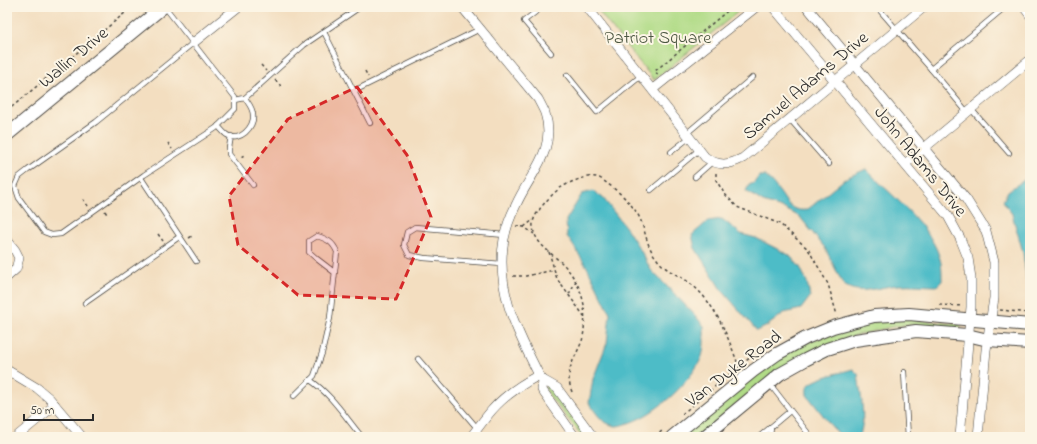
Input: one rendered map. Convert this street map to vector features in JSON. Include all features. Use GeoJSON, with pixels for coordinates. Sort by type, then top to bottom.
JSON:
{"type":"FeatureCollection","features":[{"type":"Feature","properties":{"kind":"street","name":"Wallin Drive"},"geometry":{"type":"LineString","coordinates":[[7,135],[164,7]]}},
{"type":"Feature","properties":{"kind":"street"},"geometry":{"type":"LineString","coordinates":[[193,43],[238,7]]}},
{"type":"Feature","properties":{"kind":"street"},"geometry":{"type":"LineString","coordinates":[[462,7],[538,99],[544,112],[547,124],[545,153],[516,204],[505,235],[502,264],[503,282],[507,303],[518,333],[541,377],[542,390],[575,437]]}},
{"type":"Feature","properties":{"kind":"street"},"geometry":{"type":"LineString","coordinates":[[587,7],[705,157],[717,163]]}},
{"type":"Feature","properties":{"kind":"street"},"geometry":{"type":"LineString","coordinates":[[653,90],[756,7]]}},
{"type":"Feature","properties":{"kind":"street","name":"John Adams Drive"},"geometry":{"type":"LineString","coordinates":[[773,7],[948,216],[960,238],[968,258],[971,278],[971,307],[967,335],[960,437]]}},
{"type":"Feature","properties":{"kind":"street","name":"John Adams Drive"},"geometry":{"type":"LineString","coordinates":[[807,7],[966,199],[986,231],[994,262],[994,298],[986,350],[978,437]]}},
{"type":"Feature","properties":{"kind":"street","name":"Samuel Adams Drive"},"geometry":{"type":"LineString","coordinates":[[717,163],[732,163],[743,158],[789,118],[924,7]]}},
{"type":"Feature","properties":{"kind":"street"},"geometry":{"type":"LineString","coordinates":[[1024,7],[1030,15]]}},
{"type":"Feature","properties":{"kind":"street"},"geometry":{"type":"LineString","coordinates":[[905,164],[1030,60]]}},
{"type":"Feature","properties":{"kind":"street"},"geometry":{"type":"LineString","coordinates":[[7,240],[19,258],[16,270],[7,277]]}},
{"type":"Feature","properties":{"kind":"street","name":"Van Dyke Road"},"geometry":{"type":"LineString","coordinates":[[672,437],[753,371],[777,354],[806,338],[833,327],[874,316],[909,314],[1030,325]]}},
{"type":"Feature","properties":{"kind":"street","name":"Van Dyke Road"},"geometry":{"type":"LineString","coordinates":[[704,437],[780,374],[827,349],[855,340],[916,331],[967,335],[988,340],[1030,344]]}},
{"type":"Feature","properties":{"kind":"street"},"geometry":{"type":"LineString","coordinates":[[7,370],[37,388],[55,405],[82,437]]}},
{"type":"Feature","properties":{"kind":"street"},"geometry":{"type":"LineString","coordinates":[[471,437],[499,402],[519,386],[541,377]]}},
{"type":"Feature","properties":{"kind":"street"},"geometry":{"type":"LineString","coordinates":[[541,377],[557,388],[593,437]]}},
{"type":"Feature","properties":{"kind":"street"},"geometry":{"type":"LineString","coordinates":[[16,437],[55,405]]}},
{"type":"Feature","properties":{"kind":"lane"},"geometry":{"type":"LineString","coordinates":[[164,7],[193,43],[231,91],[235,97],[235,108],[218,126],[61,234],[52,235],[44,232],[19,198],[15,186],[19,177],[96,122],[193,43]]}},
{"type":"Feature","properties":{"kind":"lane"},"geometry":{"type":"LineString","coordinates":[[235,100],[245,98],[304,45],[360,7]]}},
{"type":"Feature","properties":{"kind":"lane"},"geometry":{"type":"LineString","coordinates":[[542,7],[524,21],[551,53]]}},
{"type":"Feature","properties":{"kind":"lane"},"geometry":{"type":"LineString","coordinates":[[877,7],[931,70],[1009,153]]}},
{"type":"Feature","properties":{"kind":"lane"},"geometry":{"type":"LineString","coordinates":[[931,70],[1005,7]]}},
{"type":"Feature","properties":{"kind":"lane"},"geometry":{"type":"LineString","coordinates":[[354,91],[480,29]]}},
{"type":"Feature","properties":{"kind":"lane"},"geometry":{"type":"LineString","coordinates":[[324,32],[370,123]]}},
{"type":"Feature","properties":{"kind":"lane"},"geometry":{"type":"LineString","coordinates":[[567,75],[597,112],[642,75]]}},
{"type":"Feature","properties":{"kind":"lane"},"geometry":{"type":"LineString","coordinates":[[671,152],[688,135],[753,78]]}},
{"type":"Feature","properties":{"kind":"lane"},"geometry":{"type":"LineString","coordinates":[[218,126],[227,135],[236,138],[246,133],[254,115],[245,98]]}},
{"type":"Feature","properties":{"kind":"lane"},"geometry":{"type":"LineString","coordinates":[[789,118],[829,164]]}},
{"type":"Feature","properties":{"kind":"lane"},"geometry":{"type":"LineString","coordinates":[[231,136],[229,154],[253,185]]}},
{"type":"Feature","properties":{"kind":"lane"},"geometry":{"type":"LineString","coordinates":[[651,190],[700,149]]}},
{"type":"Feature","properties":{"kind":"lane"},"geometry":{"type":"LineString","coordinates":[[695,177],[717,163]]}},
{"type":"Feature","properties":{"kind":"lane"},"geometry":{"type":"LineString","coordinates":[[141,178],[196,261]]}},
{"type":"Feature","properties":{"kind":"lane"},"geometry":{"type":"LineString","coordinates":[[502,264],[424,258],[409,255],[404,245],[407,232],[415,227],[505,235]]}},
{"type":"Feature","properties":{"kind":"lane"},"geometry":{"type":"LineString","coordinates":[[294,396],[314,376],[322,354],[330,318],[337,252],[334,244],[326,238],[317,236],[309,240],[309,252],[334,272]]}},
{"type":"Feature","properties":{"kind":"lane"},"geometry":{"type":"LineString","coordinates":[[86,303],[179,237]]}},
{"type":"Feature","properties":{"kind":"lane"},"geometry":{"type":"LineString","coordinates":[[418,360],[478,429]]}},
{"type":"Feature","properties":{"kind":"lane"},"geometry":{"type":"LineString","coordinates":[[904,372],[908,437]]}},
{"type":"Feature","properties":{"kind":"lane"},"geometry":{"type":"LineString","coordinates":[[310,380],[319,386],[362,437]]}},
{"type":"Feature","properties":{"kind":"lane"},"geometry":{"type":"LineString","coordinates":[[769,384],[811,437]]}},
{"type":"Feature","properties":{"kind":"lane"},"geometry":{"type":"LineString","coordinates":[[759,437],[790,411]]}},
{"type":"Feature","properties":{"kind":"lane"},"geometry":{"type":"LineString","coordinates":[[770,437],[771,427]]}},
{"type":"Feature","properties":{"kind":"path"},"geometry":{"type":"LineString","coordinates":[[7,111],[132,7]]}},
{"type":"Feature","properties":{"kind":"path"},"geometry":{"type":"LineString","coordinates":[[655,71],[732,7]]}},
{"type":"Feature","properties":{"kind":"path"},"geometry":{"type":"LineString","coordinates":[[261,65],[267,72]]}},
{"type":"Feature","properties":{"kind":"path"},"geometry":{"type":"LineString","coordinates":[[365,71],[369,78]]}},
{"type":"Feature","properties":{"kind":"path"},"geometry":{"type":"LineString","coordinates":[[275,80],[281,86]]}},
{"type":"Feature","properties":{"kind":"path"},"geometry":{"type":"LineString","coordinates":[[168,143],[173,151]]}},
{"type":"Feature","properties":{"kind":"path"},"geometry":{"type":"LineString","coordinates":[[239,159],[246,154]]}},
{"type":"Feature","properties":{"kind":"path"},"geometry":{"type":"LineString","coordinates":[[716,173],[716,180],[724,193],[737,207],[780,224],[808,248],[828,284],[837,315]]}},
{"type":"Feature","properties":{"kind":"path"},"geometry":{"type":"LineString","coordinates":[[524,227],[534,219],[552,196],[568,184],[584,178],[599,177],[619,193],[636,212],[647,243],[658,261],[664,267],[692,285],[714,310],[732,347],[739,367]]}},
{"type":"Feature","properties":{"kind":"path"},"geometry":{"type":"LineString","coordinates":[[83,199],[88,206]]}},
{"type":"Feature","properties":{"kind":"path"},"geometry":{"type":"LineString","coordinates":[[104,210],[108,216]]}},
{"type":"Feature","properties":{"kind":"path"},"geometry":{"type":"LineString","coordinates":[[534,219],[535,234],[538,240],[564,265],[576,281],[582,295],[584,317],[582,340],[569,369],[570,386],[574,396]]}},
{"type":"Feature","properties":{"kind":"path"},"geometry":{"type":"LineString","coordinates":[[513,225],[524,227],[535,234]]}},
{"type":"Feature","properties":{"kind":"path"},"geometry":{"type":"LineString","coordinates":[[158,234],[162,241]]}},
{"type":"Feature","properties":{"kind":"path"},"geometry":{"type":"LineString","coordinates":[[187,239],[194,234]]}},
{"type":"Feature","properties":{"kind":"path"},"geometry":{"type":"LineString","coordinates":[[549,252],[560,284],[569,294],[584,317]]}},
{"type":"Feature","properties":{"kind":"path"},"geometry":{"type":"LineString","coordinates":[[510,276],[526,276],[554,270]]}},
{"type":"Feature","properties":{"kind":"path"},"geometry":{"type":"LineString","coordinates":[[569,294],[576,281]]}},
{"type":"Feature","properties":{"kind":"highlighted area"},"geometry":{"type":"Polygon","coordinates":[[[357,87],[407,155],[431,217],[396,299],[298,295],[238,245],[229,196],[288,119],[357,87]]]}},
{"type":"Feature","properties":{"kind":"green space","name":"Patriot Square"},"geometry":{"type":"Polygon","coordinates":[[[595,7],[744,7],[654,80],[595,7]]]}},
{"type":"Feature","properties":{"kind":"green space"},"geometry":{"type":"Polygon","coordinates":[[[898,318],[962,326],[960,328],[904,325],[854,336],[760,384],[697,437],[679,437],[763,368],[791,349],[850,326],[898,318]]]}},
{"type":"Feature","properties":{"kind":"green space"},"geometry":{"type":"Polygon","coordinates":[[[546,385],[551,389],[588,437],[583,437],[550,397],[545,388],[546,385]]]}},
{"type":"Feature","properties":{"kind":"water"},"geometry":{"type":"Polygon","coordinates":[[[866,169],[910,212],[930,237],[937,250],[942,270],[942,281],[937,286],[899,285],[870,290],[856,290],[849,288],[843,284],[825,248],[800,217],[785,209],[763,202],[746,191],[749,185],[754,183],[759,176],[765,176],[789,205],[796,209],[807,210],[846,178],[866,169]]]}},
{"type":"Feature","properties":{"kind":"water"},"geometry":{"type":"Polygon","coordinates":[[[1030,176],[1030,287],[1027,285],[1023,252],[1012,214],[1003,201],[1008,191],[1030,176]]]}},
{"type":"Feature","properties":{"kind":"water"},"geometry":{"type":"Polygon","coordinates":[[[593,191],[603,198],[627,229],[651,270],[704,326],[704,343],[701,359],[688,379],[669,399],[647,415],[617,426],[611,425],[603,420],[589,403],[593,379],[607,343],[610,313],[587,267],[567,236],[566,220],[582,194],[593,191]]]}},
{"type":"Feature","properties":{"kind":"water"},"geometry":{"type":"Polygon","coordinates":[[[722,219],[741,234],[756,238],[789,255],[800,267],[807,282],[810,297],[801,309],[784,313],[767,326],[757,331],[720,288],[695,248],[692,235],[708,221],[722,219]]]}},
{"type":"Feature","properties":{"kind":"water"},"geometry":{"type":"Polygon","coordinates":[[[853,369],[858,374],[863,414],[861,430],[859,437],[842,437],[832,427],[807,395],[807,389],[811,383],[816,380],[853,369]]]}}]}
